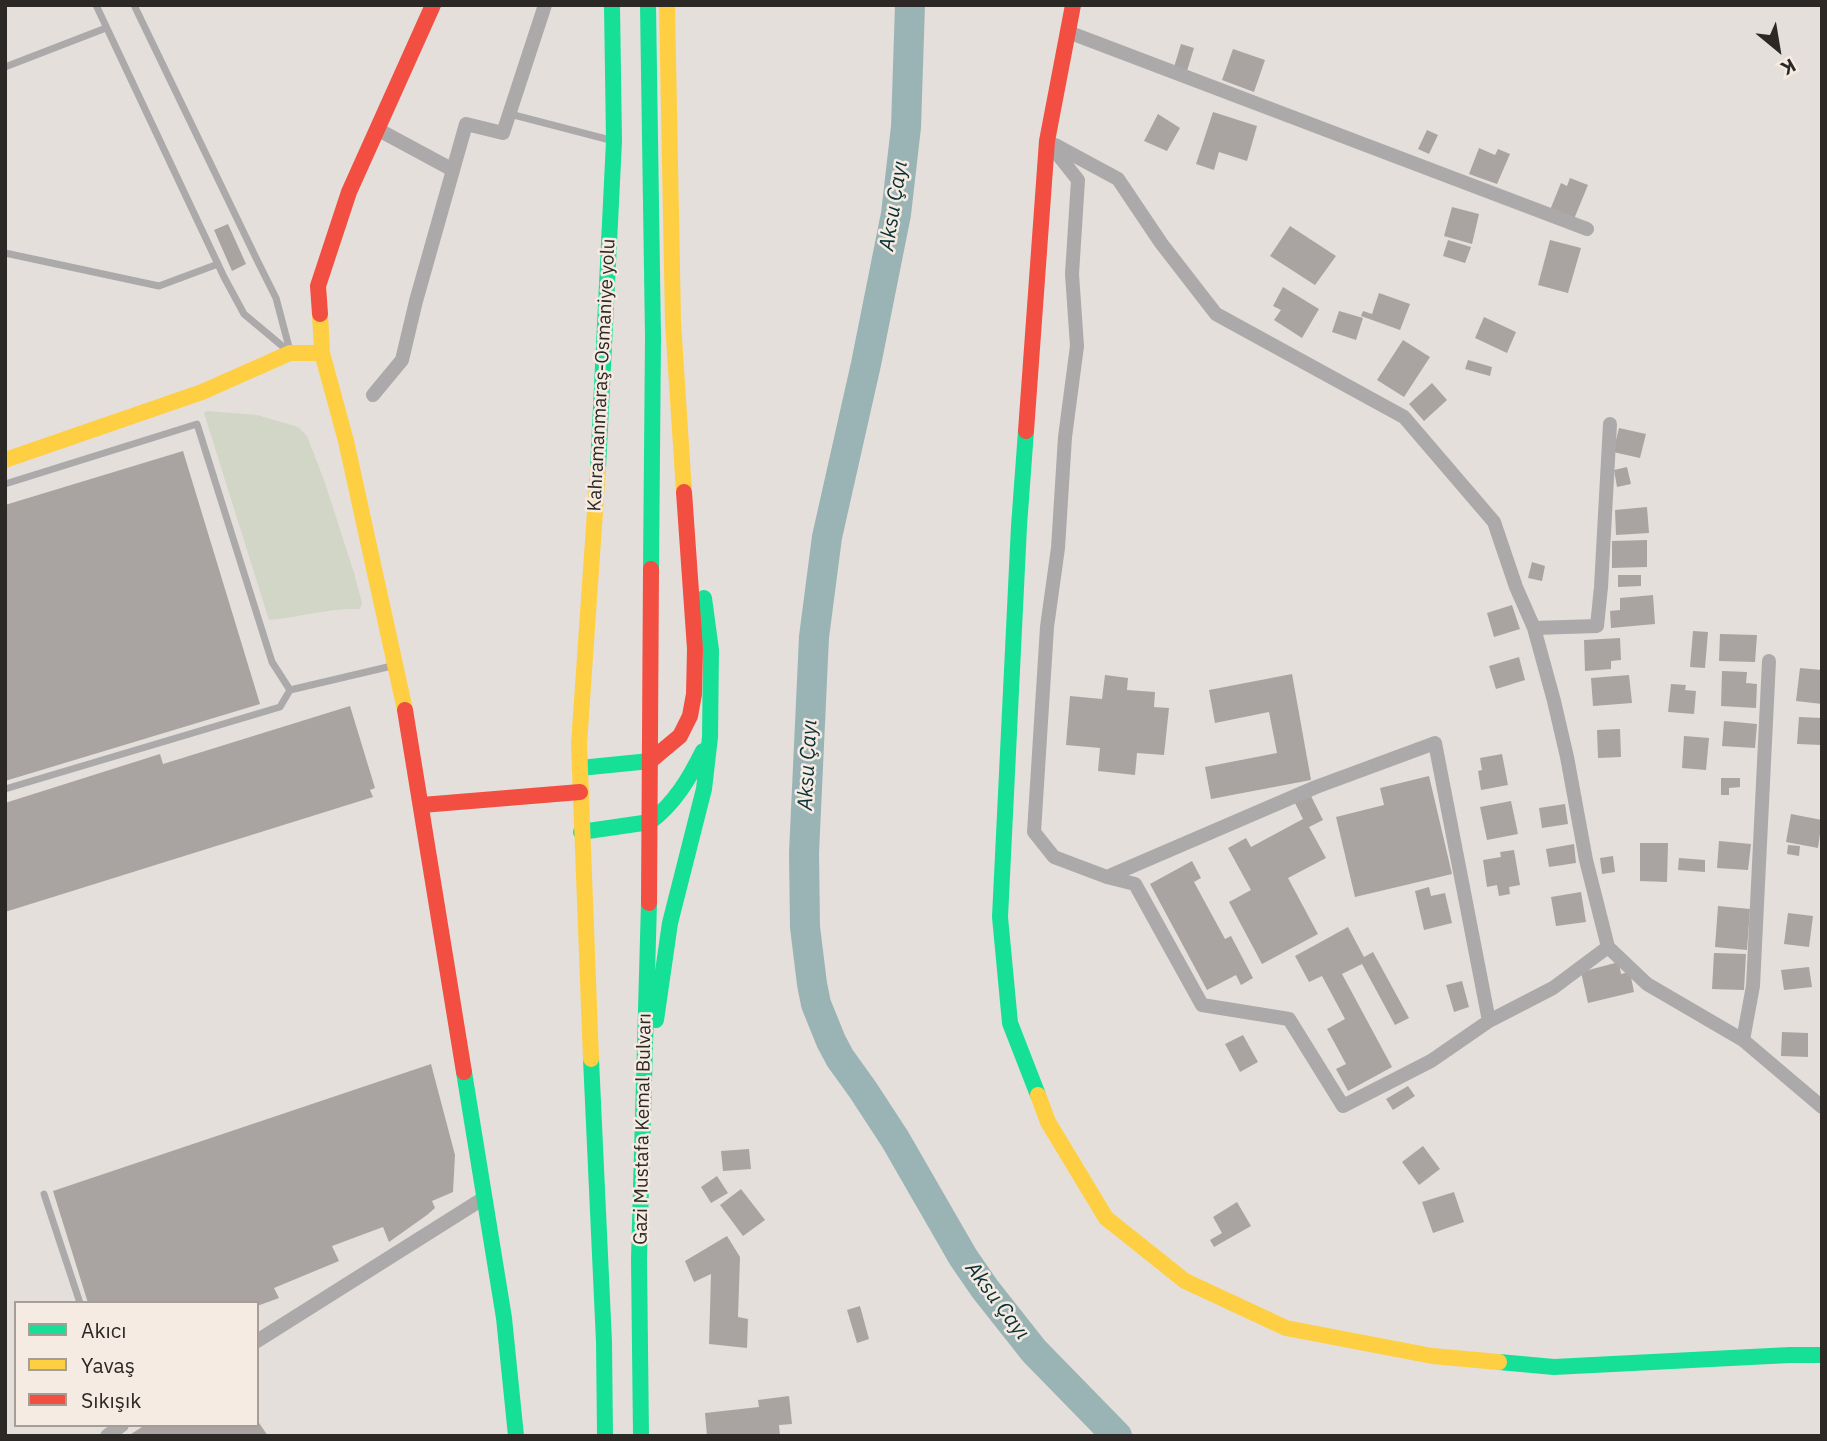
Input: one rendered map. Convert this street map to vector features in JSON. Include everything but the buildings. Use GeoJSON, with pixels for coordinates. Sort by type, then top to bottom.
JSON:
{"type":"FeatureCollection","features":[{"type":"Feature","properties":{"kind":"main road"},"geometry":{"type":"LineString","coordinates":[[433,5],[349,192],[318,286],[322,353],[346,441],[411,737],[504,1318],[516,1436]]}},
{"type":"Feature","properties":{"kind":"main road","name":"Kahramanmaraş-Osmaniye yolu"},"geometry":{"type":"LineString","coordinates":[[580,768],[579,744],[602,407],[614,141],[612,5]]}},
{"type":"Feature","properties":{"kind":"main road","name":"Gazi Mustafa Kemal Bulvarı"},"geometry":{"type":"LineString","coordinates":[[641,1436],[639,1259],[650,884],[653,337],[648,5]]}},
{"type":"Feature","properties":{"kind":"main road"},"geometry":{"type":"LineString","coordinates":[[642,1115],[670,923],[704,789],[710,737],[710,650],[673,322],[667,5]]}},
{"type":"Feature","properties":{"kind":"main road"},"geometry":{"type":"LineString","coordinates":[[1073,5],[1047,141],[1019,526],[1000,918],[1010,1023],[1048,1122],[1106,1218],[1185,1281],[1286,1328],[1419,1354],[1554,1367],[1790,1355],[1822,1356]]}},
{"type":"Feature","properties":{"kind":"main road"},"geometry":{"type":"LineString","coordinates":[[5,460],[202,392],[290,353],[322,353]]}},
{"type":"Feature","properties":{"kind":"main road"},"geometry":{"type":"LineString","coordinates":[[605,1436],[604,1342],[580,768],[650,761],[679,737],[695,691],[695,649],[677,361]]}},
{"type":"Feature","properties":{"kind":"main road"},"geometry":{"type":"LineString","coordinates":[[581,839],[650,822],[660,815],[691,776],[710,737]]}},
{"type":"Feature","properties":{"kind":"main road"},"geometry":{"type":"LineString","coordinates":[[422,805],[580,792]]}},
{"type":"Feature","properties":{"kind":"street"},"geometry":{"type":"LineString","coordinates":[[373,395],[402,360],[466,124],[503,133],[545,5]]}},
{"type":"Feature","properties":{"kind":"street"},"geometry":{"type":"LineString","coordinates":[[1068,32],[1587,229]]}},
{"type":"Feature","properties":{"kind":"street"},"geometry":{"type":"LineString","coordinates":[[377,129],[453,170]]}},
{"type":"Feature","properties":{"kind":"street"},"geometry":{"type":"LineString","coordinates":[[1047,141],[1118,179],[1161,243],[1216,314],[1404,417],[1494,522],[1516,587],[1534,628],[1567,757],[1586,860],[1608,947],[1647,984],[1743,1040],[1822,1107]]}},
{"type":"Feature","properties":{"kind":"street"},"geometry":{"type":"LineString","coordinates":[[1047,141],[1078,180],[1072,274],[1077,346],[1065,438],[1058,548],[1047,627],[1034,832],[1054,857],[1107,877],[1135,884],[1202,1005],[1289,1019],[1343,1106],[1431,1061],[1489,1020],[1553,988],[1608,947]]}},
{"type":"Feature","properties":{"kind":"street"},"geometry":{"type":"LineString","coordinates":[[1534,628],[1597,626],[1610,424]]}},
{"type":"Feature","properties":{"kind":"street"},"geometry":{"type":"LineString","coordinates":[[1743,1040],[1753,986],[1769,661]]}},
{"type":"Feature","properties":{"kind":"street"},"geometry":{"type":"LineString","coordinates":[[1107,877],[1316,787],[1434,743],[1489,1020]]}},
{"type":"Feature","properties":{"kind":"street"},"geometry":{"type":"LineString","coordinates":[[259,1339],[484,1198]]}},
{"type":"Feature","properties":{"kind":"lane"},"geometry":{"type":"LineString","coordinates":[[96,5],[244,314],[290,353]]}},
{"type":"Feature","properties":{"kind":"lane"},"geometry":{"type":"LineString","coordinates":[[134,5],[276,298],[290,353]]}},
{"type":"Feature","properties":{"kind":"lane"},"geometry":{"type":"LineString","coordinates":[[5,67],[106,28]]}},
{"type":"Feature","properties":{"kind":"lane"},"geometry":{"type":"LineString","coordinates":[[509,114],[614,141]]}},
{"type":"Feature","properties":{"kind":"lane"},"geometry":{"type":"LineString","coordinates":[[5,253],[159,286],[218,264]]}},
{"type":"Feature","properties":{"kind":"lane"},"geometry":{"type":"LineString","coordinates":[[5,484],[197,424],[272,662],[290,690]]}},
{"type":"Feature","properties":{"kind":"lane"},"geometry":{"type":"LineString","coordinates":[[5,789],[280,707],[290,690],[396,664]]}},
{"type":"Feature","properties":{"kind":"lane"},"geometry":{"type":"LineString","coordinates":[[44,1195],[79,1301]]}},
{"type":"Feature","properties":{"kind":"green space"},"geometry":{"type":"Polygon","coordinates":[[[204,413],[257,415],[298,427],[307,436],[354,573],[362,603],[360,609],[269,620],[204,413]]]}},
{"type":"Feature","properties":{"kind":"waterway","name":"Aksu Çayı"},"geometry":{"type":"LineString","coordinates":[[910,5],[906,127],[896,214],[827,537],[814,637],[804,853],[805,927],[812,984],[816,1004],[840,1058],[895,1139],[963,1257],[1034,1351],[1117,1436]]}},
{"type":"Feature","properties":{"kind":"traffic: fast"},"geometry":{"type":"LineString","coordinates":[[598,468],[614,141],[612,5]]}},
{"type":"Feature","properties":{"kind":"traffic: fast"},"geometry":{"type":"LineString","coordinates":[[648,5],[653,337],[651,569]]}},
{"type":"Feature","properties":{"kind":"traffic: fast"},"geometry":{"type":"LineString","coordinates":[[1026,431],[1000,917],[1010,1023],[1038,1095]]}},
{"type":"Feature","properties":{"kind":"traffic: fast"},"geometry":{"type":"LineString","coordinates":[[656,1020],[670,923],[704,789],[710,737],[711,650],[704,598]]}},
{"type":"Feature","properties":{"kind":"traffic: fast"},"geometry":{"type":"LineString","coordinates":[[650,822],[681,790],[703,751]]}},
{"type":"Feature","properties":{"kind":"traffic: fast"},"geometry":{"type":"LineString","coordinates":[[580,768],[650,761]]}},
{"type":"Feature","properties":{"kind":"traffic: fast"},"geometry":{"type":"LineString","coordinates":[[581,832],[650,822]]}},
{"type":"Feature","properties":{"kind":"traffic: fast"},"geometry":{"type":"LineString","coordinates":[[641,1436],[639,1259],[649,903]]}},
{"type":"Feature","properties":{"kind":"traffic: fast"},"geometry":{"type":"LineString","coordinates":[[591,1059],[604,1342],[605,1436]]}},
{"type":"Feature","properties":{"kind":"traffic: fast"},"geometry":{"type":"LineString","coordinates":[[464,1072],[504,1318],[516,1436]]}},
{"type":"Feature","properties":{"kind":"traffic: fast"},"geometry":{"type":"LineString","coordinates":[[1499,1362],[1554,1367],[1822,1355]]}},
{"type":"Feature","properties":{"kind":"traffic: slow"},"geometry":{"type":"LineString","coordinates":[[667,5],[673,322],[684,492]]}},
{"type":"Feature","properties":{"kind":"traffic: slow"},"geometry":{"type":"LineString","coordinates":[[320,314],[322,353],[346,441],[405,710]]}},
{"type":"Feature","properties":{"kind":"traffic: slow"},"geometry":{"type":"LineString","coordinates":[[5,460],[202,392],[290,353],[322,353]]}},
{"type":"Feature","properties":{"kind":"traffic: slow"},"geometry":{"type":"LineString","coordinates":[[591,1059],[579,744],[598,468]]}},
{"type":"Feature","properties":{"kind":"traffic: slow"},"geometry":{"type":"LineString","coordinates":[[1038,1095],[1048,1122],[1106,1218],[1185,1281],[1286,1328],[1432,1356],[1499,1362]]}},
{"type":"Feature","properties":{"kind":"traffic: jam"},"geometry":{"type":"LineString","coordinates":[[320,314],[318,286],[349,192],[433,5]]}},
{"type":"Feature","properties":{"kind":"traffic: jam"},"geometry":{"type":"LineString","coordinates":[[1026,431],[1047,141],[1073,5]]}},
{"type":"Feature","properties":{"kind":"traffic: jam"},"geometry":{"type":"LineString","coordinates":[[650,761],[680,736],[690,716],[694,694],[695,649],[684,492]]}},
{"type":"Feature","properties":{"kind":"traffic: jam"},"geometry":{"type":"LineString","coordinates":[[649,903],[651,569]]}},
{"type":"Feature","properties":{"kind":"traffic: jam"},"geometry":{"type":"LineString","coordinates":[[405,710],[464,1072]]}},
{"type":"Feature","properties":{"kind":"traffic: jam"},"geometry":{"type":"LineString","coordinates":[[422,805],[580,792]]}}]}
